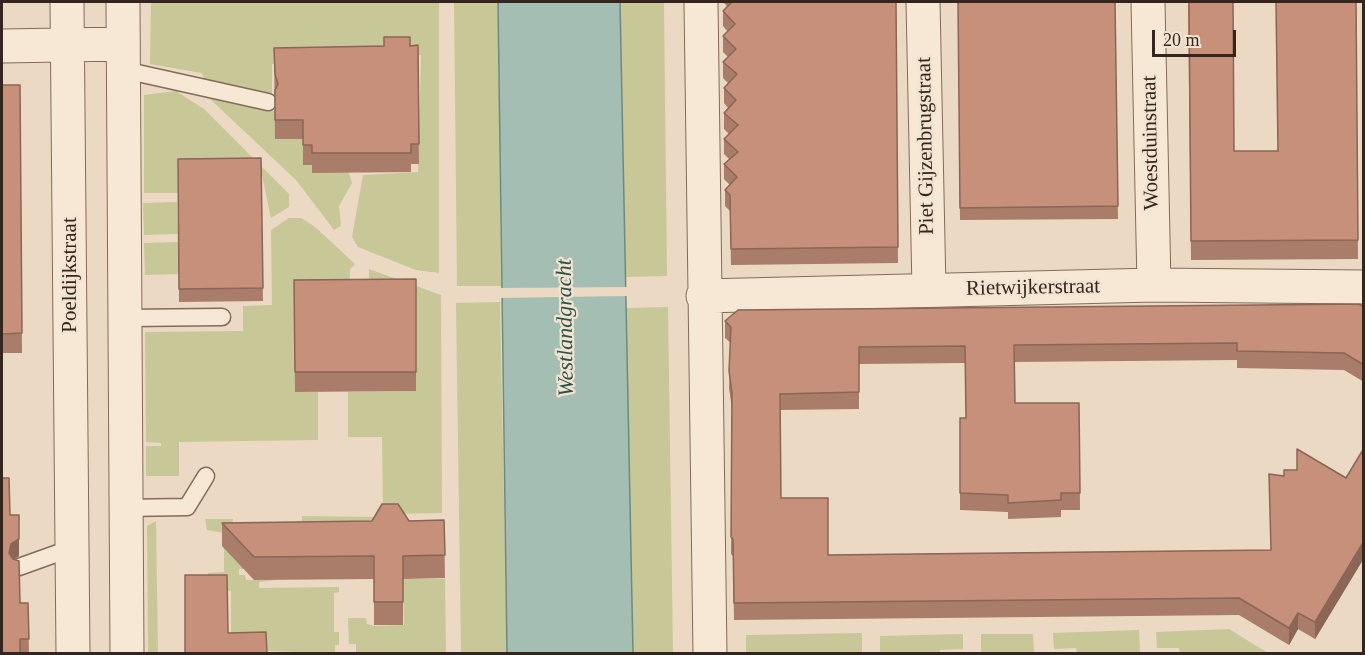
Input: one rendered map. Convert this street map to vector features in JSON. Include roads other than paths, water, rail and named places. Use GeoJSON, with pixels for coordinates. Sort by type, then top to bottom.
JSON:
{"type":"FeatureCollection","features":[{"type":"Feature","properties":{"kind":"street","name":"Poeldijkstraat"},"geometry":{"type":"LineString","coordinates":[[67,2],[73,654]]}},
{"type":"Feature","properties":{"kind":"street"},"geometry":{"type":"LineString","coordinates":[[123,2],[126,318],[124,547],[127,654]]}},
{"type":"Feature","properties":{"kind":"street"},"geometry":{"type":"LineString","coordinates":[[701,2],[703,296],[710,654]]}},
{"type":"Feature","properties":{"kind":"street","name":"Piet Gijzenbrugstraat"},"geometry":{"type":"LineString","coordinates":[[923,2],[929,290]]}},
{"type":"Feature","properties":{"kind":"street","name":"Woestduinstraat"},"geometry":{"type":"LineString","coordinates":[[1148,2],[1154,285]]}},
{"type":"Feature","properties":{"kind":"street"},"geometry":{"type":"LineString","coordinates":[[2,46],[68,45],[123,57]]}},
{"type":"Feature","properties":{"kind":"street","name":"Rietwijkerstraat"},"geometry":{"type":"LineString","coordinates":[[703,296],[1154,285],[1364,287]]}},
{"type":"Feature","properties":{"kind":"street"},"geometry":{"type":"LineString","coordinates":[[72,548],[124,547]]}},
{"type":"Feature","properties":{"kind":"lane"},"geometry":{"type":"LineString","coordinates":[[123,57],[268,102]]}},
{"type":"Feature","properties":{"kind":"lane"},"geometry":{"type":"LineString","coordinates":[[126,318],[222,317]]}},
{"type":"Feature","properties":{"kind":"lane"},"geometry":{"type":"LineString","coordinates":[[124,508],[187,507],[206,476]]}},
{"type":"Feature","properties":{"kind":"lane"},"geometry":{"type":"LineString","coordinates":[[19,567],[72,548]]}},
{"type":"Feature","properties":{"kind":"water","name":"Westlandgracht"},"geometry":{"type":"Polygon","coordinates":[[[498,2],[620,2],[633,653],[507,653],[498,2]]]}}]}
